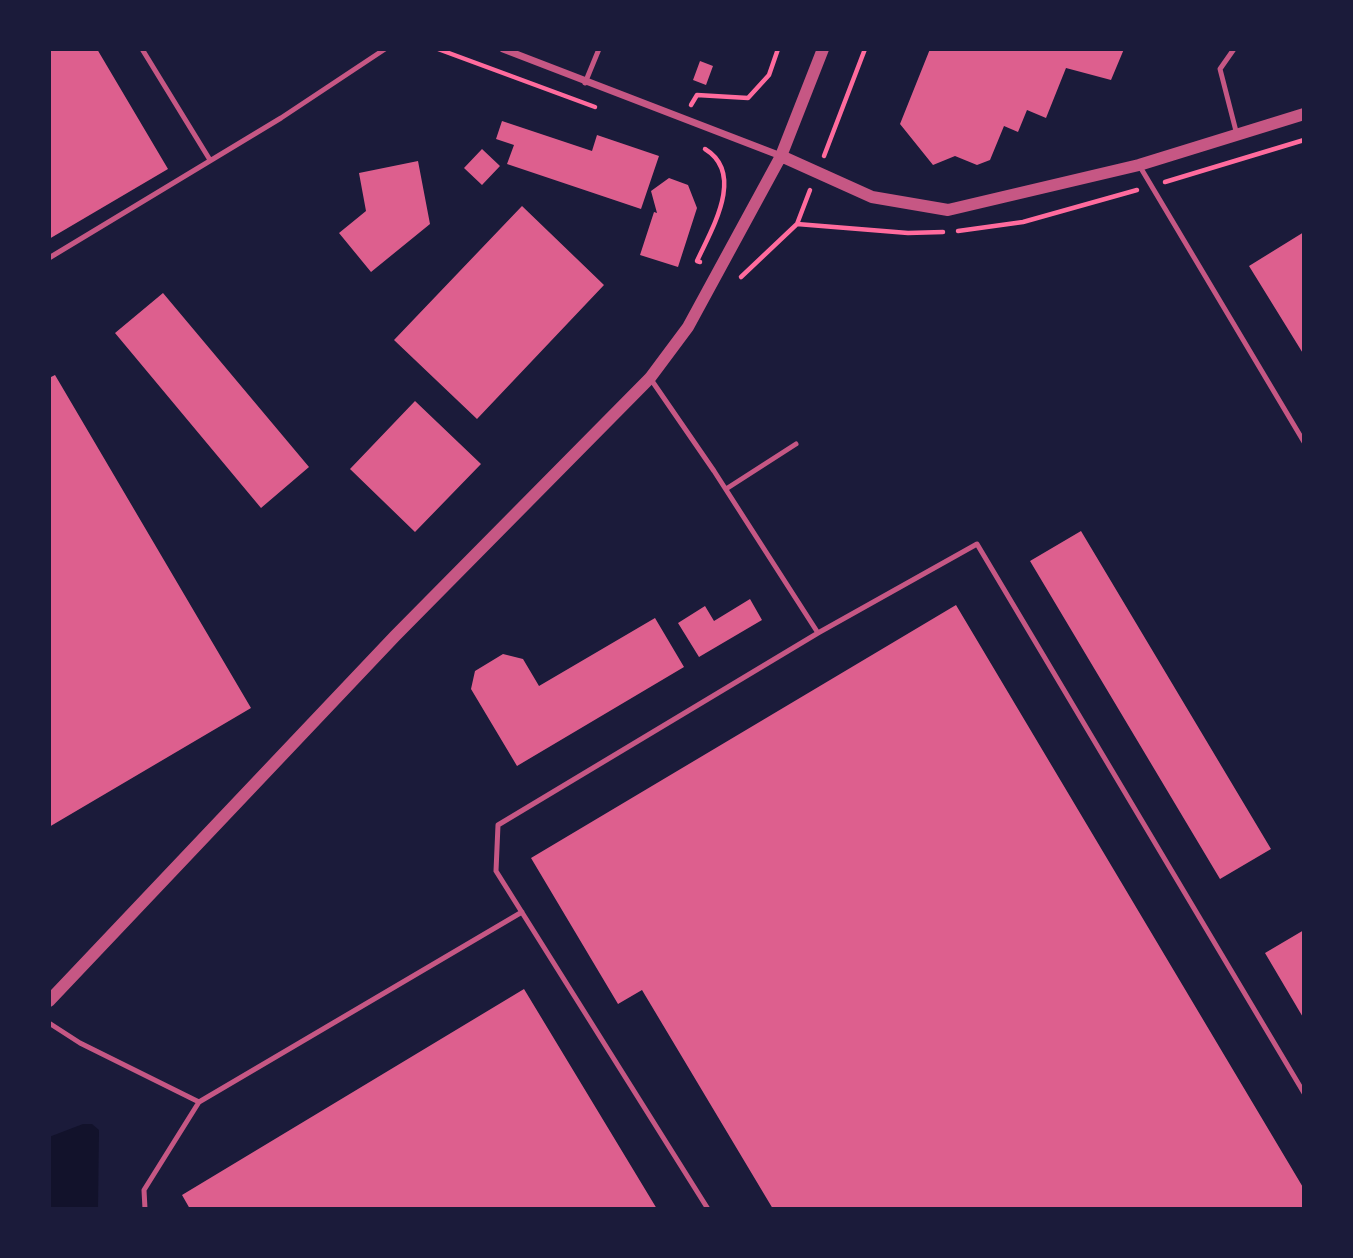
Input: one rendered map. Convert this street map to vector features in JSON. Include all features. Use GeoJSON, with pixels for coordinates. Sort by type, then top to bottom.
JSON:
{"type":"FeatureCollection","features":[{"type":"Feature","properties":{"kind":"street"},"geometry":{"type":"LineString","coordinates":[[503,49],[585,83],[684,117],[872,197],[948,210],[1139,165],[1304,114]]}},
{"type":"Feature","properties":{"kind":"street"},"geometry":{"type":"LineString","coordinates":[[49,1001],[395,636],[650,378],[688,327],[781,156],[823,49]]}},
{"type":"Feature","properties":{"kind":"lane"},"geometry":{"type":"LineString","coordinates":[[142,49],[210,160]]}},
{"type":"Feature","properties":{"kind":"lane"},"geometry":{"type":"LineString","coordinates":[[49,258],[385,49]]}},
{"type":"Feature","properties":{"kind":"lane"},"geometry":{"type":"LineString","coordinates":[[585,83],[599,49]]}},
{"type":"Feature","properties":{"kind":"lane"},"geometry":{"type":"LineString","coordinates":[[1234,49],[1220,69],[1237,135]]}},
{"type":"Feature","properties":{"kind":"lane"},"geometry":{"type":"LineString","coordinates":[[1139,165],[1304,442]]}},
{"type":"Feature","properties":{"kind":"lane"},"geometry":{"type":"LineString","coordinates":[[650,378],[726,489],[818,634]]}},
{"type":"Feature","properties":{"kind":"lane"},"geometry":{"type":"LineString","coordinates":[[726,489],[796,444]]}},
{"type":"Feature","properties":{"kind":"lane"},"geometry":{"type":"LineString","coordinates":[[708,1209],[496,871],[498,825],[818,634],[977,544],[1304,1093]]}},
{"type":"Feature","properties":{"kind":"lane"},"geometry":{"type":"LineString","coordinates":[[145,1209],[144,1190],[199,1102],[522,912]]}},
{"type":"Feature","properties":{"kind":"lane"},"geometry":{"type":"LineString","coordinates":[[49,1023],[80,1043],[199,1102]]}},
{"type":"Feature","properties":{"kind":"path"},"geometry":{"type":"LineString","coordinates":[[438,49],[606,111]]}},
{"type":"Feature","properties":{"kind":"path"},"geometry":{"type":"LineString","coordinates":[[684,117],[697,95],[748,98],[769,75],[778,49]]}},
{"type":"Feature","properties":{"kind":"path"},"geometry":{"type":"LineString","coordinates":[[699,146],[709,151],[721,166],[724,185],[720,210],[697,261],[719,270]]}},
{"type":"Feature","properties":{"kind":"shaded area"},"geometry":{"type":"Polygon","coordinates":[[[83,1124],[92,1124],[99,1130],[98,1209],[49,1209],[49,1137],[83,1124]]]}},
{"type":"Feature","properties":{"kind":"building"},"geometry":{"type":"Polygon","coordinates":[[[49,49],[97,49],[168,169],[49,239],[49,49]]]}},
{"type":"Feature","properties":{"kind":"building"},"geometry":{"type":"Polygon","coordinates":[[[930,49],[1124,49],[1111,80],[1066,68],[1046,118],[1027,110],[1018,132],[1004,126],[990,160],[977,165],[955,156],[933,165],[900,124],[930,49]]]}},
{"type":"Feature","properties":{"kind":"building"},"geometry":{"type":"Polygon","coordinates":[[[700,61],[713,66],[706,85],[693,80],[700,61]]]}},
{"type":"Feature","properties":{"kind":"building"},"geometry":{"type":"Polygon","coordinates":[[[502,121],[592,151],[597,135],[659,156],[641,209],[507,164],[514,145],[496,139],[502,121]]]}},
{"type":"Feature","properties":{"kind":"building"},"geometry":{"type":"Polygon","coordinates":[[[482,149],[500,166],[482,185],[464,168],[482,149]]]}},
{"type":"Feature","properties":{"kind":"building"},"geometry":{"type":"Polygon","coordinates":[[[418,161],[430,224],[371,272],[339,233],[366,211],[359,173],[418,161]]]}},
{"type":"Feature","properties":{"kind":"building"},"geometry":{"type":"Polygon","coordinates":[[[669,178],[688,185],[697,208],[678,267],[640,255],[654,212],[657,213],[651,191],[669,178]]]}},
{"type":"Feature","properties":{"kind":"building"},"geometry":{"type":"Polygon","coordinates":[[[522,206],[604,285],[477,419],[394,340],[522,206]]]}},
{"type":"Feature","properties":{"kind":"building"},"geometry":{"type":"Polygon","coordinates":[[[1304,232],[1304,355],[1249,266],[1304,232]]]}},
{"type":"Feature","properties":{"kind":"building"},"geometry":{"type":"Polygon","coordinates":[[[163,293],[309,467],[261,508],[115,333],[163,293]]]}},
{"type":"Feature","properties":{"kind":"building"},"geometry":{"type":"Polygon","coordinates":[[[55,375],[251,708],[49,827],[49,378],[55,375]]]}},
{"type":"Feature","properties":{"kind":"building"},"geometry":{"type":"Polygon","coordinates":[[[415,401],[481,464],[415,532],[350,469],[415,401]]]}},
{"type":"Feature","properties":{"kind":"building"},"geometry":{"type":"Polygon","coordinates":[[[1081,531],[1271,849],[1220,879],[1030,561],[1081,531]]]}},
{"type":"Feature","properties":{"kind":"building"},"geometry":{"type":"Polygon","coordinates":[[[750,599],[762,620],[699,657],[678,623],[705,606],[714,621],[750,599]]]}},
{"type":"Feature","properties":{"kind":"building"},"geometry":{"type":"Polygon","coordinates":[[[956,605],[1304,1189],[1304,1209],[773,1209],[642,990],[618,1004],[531,858],[956,605]]]}},
{"type":"Feature","properties":{"kind":"building"},"geometry":{"type":"Polygon","coordinates":[[[655,618],[684,667],[517,766],[471,689],[475,671],[503,654],[523,659],[539,686],[655,618]]]}},
{"type":"Feature","properties":{"kind":"building"},"geometry":{"type":"Polygon","coordinates":[[[1304,930],[1304,1019],[1265,953],[1304,930]]]}},
{"type":"Feature","properties":{"kind":"building"},"geometry":{"type":"Polygon","coordinates":[[[524,989],[657,1209],[190,1209],[182,1195],[524,989]]]}}]}
